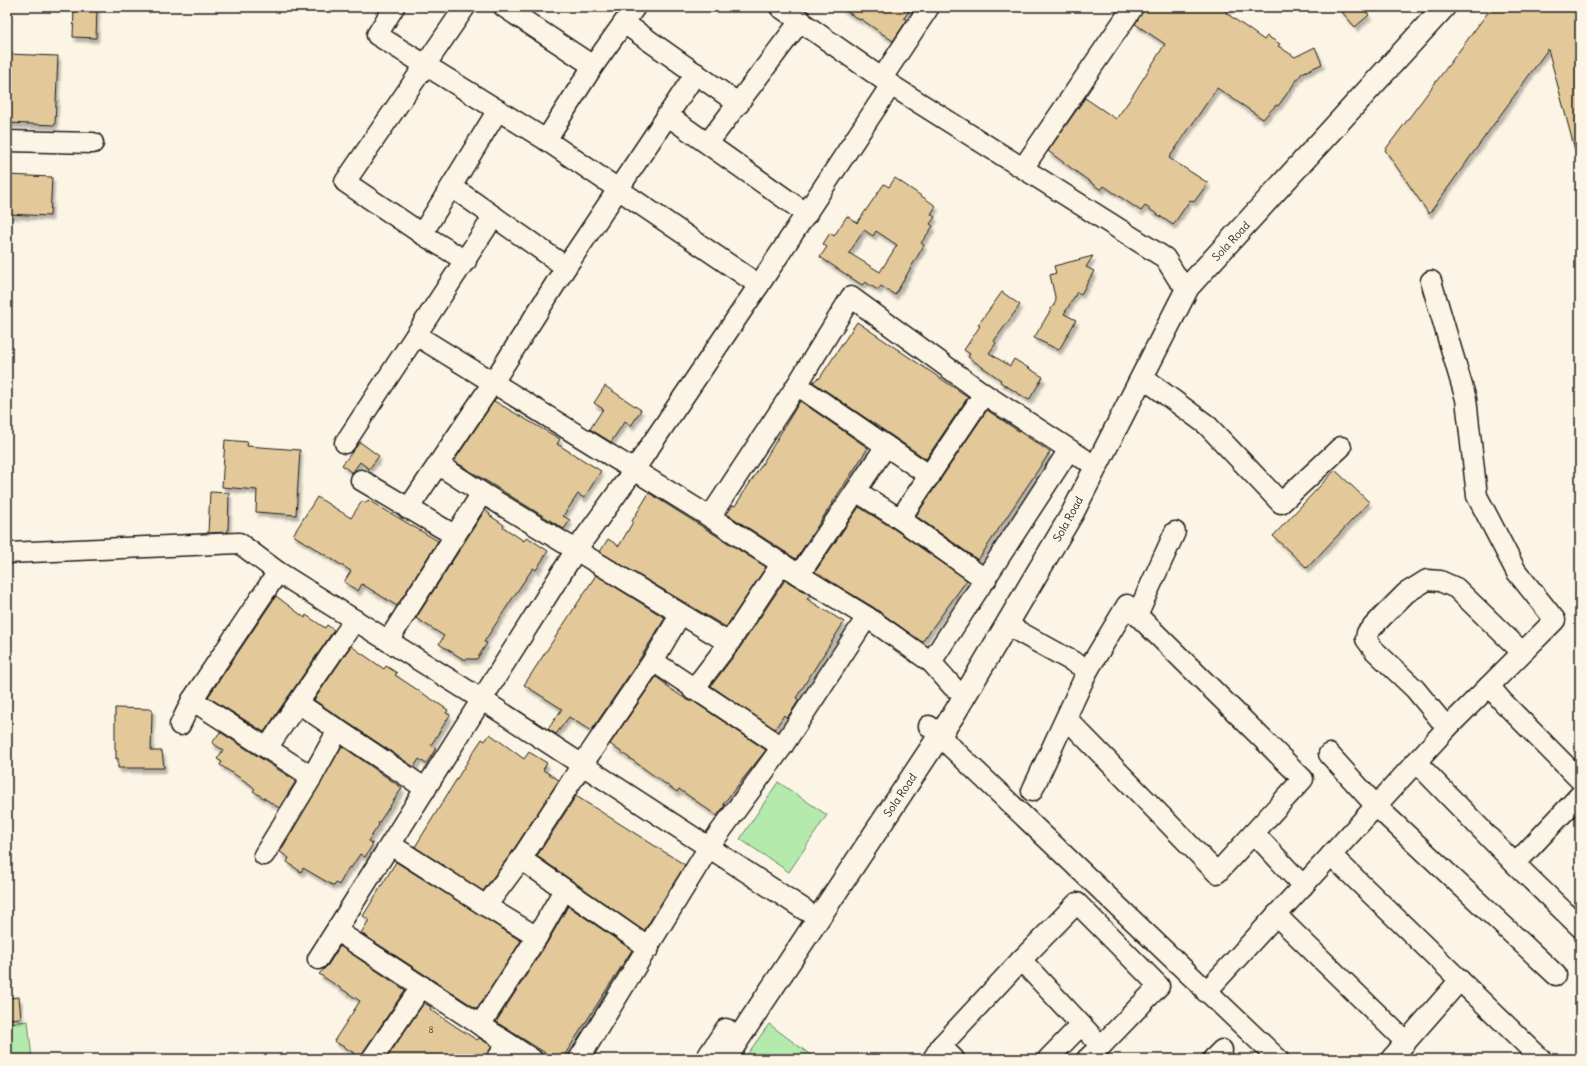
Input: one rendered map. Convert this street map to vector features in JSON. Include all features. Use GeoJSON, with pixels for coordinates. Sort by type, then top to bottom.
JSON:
{"type":"FeatureCollection","features":[{"type":"Feature","properties":{"kind":"main road","name":"Sola Road"},"geometry":{"type":"LineString","coordinates":[[725,1059],[934,732],[953,687],[1059,506],[1075,458],[1183,283],[1424,7]]}},
{"type":"Feature","properties":{"kind":"main road","name":"Sola Road"},"geometry":{"type":"LineString","coordinates":[[707,1059],[805,910],[934,732],[954,714],[1072,514],[1142,377],[1183,283],[1444,7]]}},
{"type":"Feature","properties":{"kind":"street"},"geometry":{"type":"LineString","coordinates":[[394,7],[377,35],[546,140],[618,191],[760,285]]}},
{"type":"Feature","properties":{"kind":"street"},"geometry":{"type":"LineString","coordinates":[[465,7],[345,182],[422,234],[466,261]]}},
{"type":"Feature","properties":{"kind":"street"},"geometry":{"type":"LineString","coordinates":[[504,7],[527,13],[593,66]]}},
{"type":"Feature","properties":{"kind":"street"},"geometry":{"type":"LineString","coordinates":[[780,7],[887,81],[1165,258],[1183,283]]}},
{"type":"Feature","properties":{"kind":"street"},"geometry":{"type":"LineString","coordinates":[[318,959],[576,550],[634,470],[807,214],[887,81],[929,7]]}},
{"type":"Feature","properties":{"kind":"street"},"geometry":{"type":"LineString","coordinates":[[1023,168],[1132,7]]}},
{"type":"Feature","properties":{"kind":"street"},"geometry":{"type":"LineString","coordinates":[[546,140],[593,66],[630,15],[696,73],[739,104]]}},
{"type":"Feature","properties":{"kind":"street"},"geometry":{"type":"LineString","coordinates":[[708,143],[739,104],[800,20]]}},
{"type":"Feature","properties":{"kind":"street"},"geometry":{"type":"LineString","coordinates":[[408,509],[492,384],[566,266],[618,191],[696,73]]}},
{"type":"Feature","properties":{"kind":"street"},"geometry":{"type":"LineString","coordinates":[[422,234],[498,110]]}},
{"type":"Feature","properties":{"kind":"street"},"geometry":{"type":"LineString","coordinates":[[667,115],[807,214]]}},
{"type":"Feature","properties":{"kind":"street"},"geometry":{"type":"LineString","coordinates":[[7,141],[93,144]]}},
{"type":"Feature","properties":{"kind":"street"},"geometry":{"type":"LineString","coordinates":[[452,187],[566,266]]}},
{"type":"Feature","properties":{"kind":"street"},"geometry":{"type":"LineString","coordinates":[[345,442],[466,261],[494,216]]}},
{"type":"Feature","properties":{"kind":"street"},"geometry":{"type":"LineString","coordinates":[[1206,992],[1447,728],[1554,620],[1516,571],[1477,496],[1466,399],[1431,280]]}},
{"type":"Feature","properties":{"kind":"street"},"geometry":{"type":"LineString","coordinates":[[710,517],[797,385],[851,297],[1075,458],[986,580],[931,662]]}},
{"type":"Feature","properties":{"kind":"street"},"geometry":{"type":"LineString","coordinates":[[416,335],[492,384],[710,517],[867,617],[931,662],[953,687]]}},
{"type":"Feature","properties":{"kind":"street"},"geometry":{"type":"LineString","coordinates":[[1142,377],[1207,425],[1281,503],[1341,447]]}},
{"type":"Feature","properties":{"kind":"street"},"geometry":{"type":"LineString","coordinates":[[797,385],[930,476]]}},
{"type":"Feature","properties":{"kind":"street"},"geometry":{"type":"LineString","coordinates":[[900,519],[984,394]]}},
{"type":"Feature","properties":{"kind":"street"},"geometry":{"type":"LineString","coordinates":[[799,575],[886,446]]}},
{"type":"Feature","properties":{"kind":"street"},"geometry":{"type":"LineString","coordinates":[[439,465],[680,615],[729,643]]}},
{"type":"Feature","properties":{"kind":"street"},"geometry":{"type":"LineString","coordinates":[[361,480],[454,535]]}},
{"type":"Feature","properties":{"kind":"street"},"geometry":{"type":"LineString","coordinates":[[856,491],[900,519],[986,580]]}},
{"type":"Feature","properties":{"kind":"street"},"geometry":{"type":"LineString","coordinates":[[388,641],[482,493]]}},
{"type":"Feature","properties":{"kind":"street"},"geometry":{"type":"LineString","coordinates":[[1137,615],[1175,532]]}},
{"type":"Feature","properties":{"kind":"street"},"geometry":{"type":"LineString","coordinates":[[7,553],[239,543],[278,572],[481,700],[805,910]]}},
{"type":"Feature","properties":{"kind":"street"},"geometry":{"type":"LineString","coordinates":[[693,690],[729,643],[782,563]]}},
{"type":"Feature","properties":{"kind":"street"},"geometry":{"type":"LineString","coordinates":[[180,725],[192,700],[278,572]]}},
{"type":"Feature","properties":{"kind":"street"},"geometry":{"type":"LineString","coordinates":[[1447,728],[1415,689],[1374,650],[1366,639],[1367,633],[1383,616],[1406,593],[1427,580],[1440,581],[1456,588],[1522,652]]}},
{"type":"Feature","properties":{"kind":"street"},"geometry":{"type":"LineString","coordinates":[[1032,792],[1088,670],[1127,605],[1303,779],[1217,873],[1066,718]]}},
{"type":"Feature","properties":{"kind":"street"},"geometry":{"type":"LineString","coordinates":[[486,906],[521,859],[582,765],[653,661],[680,615]]}},
{"type":"Feature","properties":{"kind":"street"},"geometry":{"type":"LineString","coordinates":[[579,1059],[649,948],[709,848],[782,747],[867,617]]}},
{"type":"Feature","properties":{"kind":"street"},"geometry":{"type":"LineString","coordinates":[[267,748],[355,620]]}},
{"type":"Feature","properties":{"kind":"street"},"geometry":{"type":"LineString","coordinates":[[1007,625],[1088,670]]}},
{"type":"Feature","properties":{"kind":"street"},"geometry":{"type":"LineString","coordinates":[[653,661],[693,690],[782,747]]}},
{"type":"Feature","properties":{"kind":"street"},"geometry":{"type":"LineString","coordinates":[[1489,686],[1502,702],[1580,780]]}},
{"type":"Feature","properties":{"kind":"street"},"geometry":{"type":"LineString","coordinates":[[192,700],[312,777]]}},
{"type":"Feature","properties":{"kind":"street"},"geometry":{"type":"LineString","coordinates":[[298,703],[426,789]]}},
{"type":"Feature","properties":{"kind":"street"},"geometry":{"type":"LineString","coordinates":[[264,855],[312,777],[338,730]]}},
{"type":"Feature","properties":{"kind":"street"},"geometry":{"type":"LineString","coordinates":[[934,732],[1278,1059]]}},
{"type":"Feature","properties":{"kind":"street"},"geometry":{"type":"LineString","coordinates":[[1329,754],[1376,806],[1556,975]]}},
{"type":"Feature","properties":{"kind":"street"},"geometry":{"type":"LineString","coordinates":[[1416,762],[1515,864],[1580,927]]}},
{"type":"Feature","properties":{"kind":"street"},"geometry":{"type":"LineString","coordinates":[[1515,864],[1580,795]]}},
{"type":"Feature","properties":{"kind":"street"},"geometry":{"type":"LineString","coordinates":[[1254,833],[1303,886]]}},
{"type":"Feature","properties":{"kind":"street"},"geometry":{"type":"LineString","coordinates":[[391,845],[486,906],[537,936]]}},
{"type":"Feature","properties":{"kind":"street"},"geometry":{"type":"LineString","coordinates":[[1331,855],[1541,1059]]}},
{"type":"Feature","properties":{"kind":"street"},"geometry":{"type":"LineString","coordinates":[[521,859],[649,948]]}},
{"type":"Feature","properties":{"kind":"street"},"geometry":{"type":"LineString","coordinates":[[480,1024],[537,936],[564,890]]}},
{"type":"Feature","properties":{"kind":"street"},"geometry":{"type":"LineString","coordinates":[[943,1055],[1021,960],[1077,903],[1159,986]]}},
{"type":"Feature","properties":{"kind":"street"},"geometry":{"type":"LineString","coordinates":[[1276,915],[1406,1042]]}},
{"type":"Feature","properties":{"kind":"street"},"geometry":{"type":"LineString","coordinates":[[337,931],[480,1024],[502,1052],[532,1059]]}},
{"type":"Feature","properties":{"kind":"street"},"geometry":{"type":"LineString","coordinates":[[1021,960],[1081,1025],[1094,1052],[1159,986],[1177,964]]}},
{"type":"Feature","properties":{"kind":"street"},"geometry":{"type":"LineString","coordinates":[[1391,1059],[1460,980]]}},
{"type":"Feature","properties":{"kind":"street"},"geometry":{"type":"LineString","coordinates":[[372,1059],[422,986]]}},
{"type":"Feature","properties":{"kind":"street"},"geometry":{"type":"LineString","coordinates":[[1060,1055],[1081,1025]]}},
{"type":"Feature","properties":{"kind":"green space"},"geometry":{"type":"Polygon","coordinates":[[[778,782],[827,815],[789,872],[740,839],[778,782]]]}},
{"type":"Feature","properties":{"kind":"green space"},"geometry":{"type":"Polygon","coordinates":[[[28,1021],[32,1059],[7,1059],[7,1023],[28,1021]]]}},
{"type":"Feature","properties":{"kind":"green space"},"geometry":{"type":"Polygon","coordinates":[[[769,1024],[816,1059],[744,1059],[769,1024]]]}},
{"type":"Feature","properties":{"kind":"building"},"geometry":{"type":"Polygon","coordinates":[[[74,7],[97,7],[96,38],[73,37],[74,7]]]}},
{"type":"Feature","properties":{"kind":"building"},"geometry":{"type":"Polygon","coordinates":[[[840,7],[912,7],[904,18],[907,20],[893,41],[861,19],[860,20],[840,7]]]}},
{"type":"Feature","properties":{"kind":"building"},"geometry":{"type":"Polygon","coordinates":[[[1144,7],[1229,7],[1226,13],[1264,40],[1267,36],[1280,44],[1278,46],[1295,57],[1315,47],[1322,64],[1302,73],[1278,106],[1276,105],[1263,119],[1217,88],[1169,158],[1208,183],[1194,202],[1190,200],[1173,225],[1145,206],[1141,211],[1104,186],[1101,190],[1048,151],[1085,98],[1116,119],[1129,101],[1165,44],[1135,24],[1144,7]]]}},
{"type":"Feature","properties":{"kind":"building"},"geometry":{"type":"Polygon","coordinates":[[[1338,7],[1362,7],[1369,15],[1355,27],[1338,7]]]}},
{"type":"Feature","properties":{"kind":"building"},"geometry":{"type":"Polygon","coordinates":[[[1492,7],[1580,7],[1580,154],[1576,154],[1548,49],[1429,214],[1385,150],[1492,7]]]}},
{"type":"Feature","properties":{"kind":"building"},"geometry":{"type":"Polygon","coordinates":[[[7,54],[58,56],[55,125],[7,123],[7,54]]]}},
{"type":"Feature","properties":{"kind":"building"},"geometry":{"type":"Polygon","coordinates":[[[7,175],[52,177],[50,216],[7,214],[7,175]]]}},
{"type":"Feature","properties":{"kind":"building"},"geometry":{"type":"Polygon","coordinates":[[[895,178],[936,206],[931,214],[935,217],[930,224],[933,226],[921,243],[924,245],[895,295],[881,286],[878,290],[865,282],[862,285],[820,257],[827,247],[823,244],[830,233],[834,236],[847,216],[857,223],[884,184],[889,187],[895,178]],[[864,230],[849,253],[880,272],[897,245],[876,231],[873,236],[864,230]]]}},
{"type":"Feature","properties":{"kind":"building"},"geometry":{"type":"Polygon","coordinates":[[[1093,256],[1086,267],[1094,271],[1081,294],[1077,292],[1064,314],[1076,320],[1059,350],[1034,338],[1056,301],[1050,275],[1056,273],[1054,266],[1093,256]]]}},
{"type":"Feature","properties":{"kind":"building"},"geometry":{"type":"Polygon","coordinates":[[[1002,292],[1020,305],[994,341],[996,343],[989,353],[1010,366],[1014,359],[1043,377],[1029,400],[1000,382],[1001,380],[968,357],[970,354],[964,350],[980,326],[978,325],[1002,292]]]}},
{"type":"Feature","properties":{"kind":"building"},"geometry":{"type":"Polygon","coordinates":[[[857,322],[968,397],[926,459],[813,382],[818,378],[819,379],[857,322]]]}},
{"type":"Feature","properties":{"kind":"building"},"geometry":{"type":"Polygon","coordinates":[[[605,386],[641,410],[631,426],[625,421],[611,442],[590,429],[603,409],[594,403],[605,386]]]}},
{"type":"Feature","properties":{"kind":"building"},"geometry":{"type":"Polygon","coordinates":[[[494,401],[560,439],[557,444],[601,471],[584,498],[578,494],[563,516],[570,520],[564,529],[454,461],[494,401]]]}},
{"type":"Feature","properties":{"kind":"building"},"geometry":{"type":"Polygon","coordinates":[[[800,401],[868,448],[796,559],[727,514],[733,505],[735,506],[761,466],[800,401]]]}},
{"type":"Feature","properties":{"kind":"building"},"geometry":{"type":"Polygon","coordinates":[[[987,410],[1050,452],[978,560],[916,516],[987,410]]]}},
{"type":"Feature","properties":{"kind":"building"},"geometry":{"type":"Polygon","coordinates":[[[225,440],[248,442],[247,446],[300,450],[296,515],[256,512],[257,490],[222,487],[225,440]]]}},
{"type":"Feature","properties":{"kind":"building"},"geometry":{"type":"Polygon","coordinates":[[[360,442],[379,456],[369,469],[360,462],[352,473],[342,465],[360,442]]]}},
{"type":"Feature","properties":{"kind":"building"},"geometry":{"type":"Polygon","coordinates":[[[1335,470],[1369,502],[1307,568],[1273,536],[1335,470]]]}},
{"type":"Feature","properties":{"kind":"building"},"geometry":{"type":"Polygon","coordinates":[[[210,492],[229,493],[228,532],[208,533],[210,492]]]}},
{"type":"Feature","properties":{"kind":"building"},"geometry":{"type":"Polygon","coordinates":[[[649,493],[766,567],[726,627],[600,552],[608,539],[619,546],[649,493]]]}},
{"type":"Feature","properties":{"kind":"building"},"geometry":{"type":"Polygon","coordinates":[[[317,497],[351,518],[362,501],[366,503],[368,500],[438,541],[397,606],[362,584],[358,591],[344,582],[351,571],[293,535],[317,497]]]}},
{"type":"Feature","properties":{"kind":"building"},"geometry":{"type":"Polygon","coordinates":[[[859,507],[894,529],[967,580],[922,642],[873,607],[815,572],[859,507]]]}},
{"type":"Feature","properties":{"kind":"building"},"geometry":{"type":"Polygon","coordinates":[[[485,510],[490,514],[489,515],[504,525],[503,527],[524,541],[527,537],[548,551],[536,570],[533,568],[512,599],[484,642],[487,643],[477,659],[463,659],[439,644],[444,636],[416,618],[485,510]]]}},
{"type":"Feature","properties":{"kind":"building"},"geometry":{"type":"Polygon","coordinates":[[[596,575],[665,618],[636,665],[591,731],[569,717],[556,734],[548,729],[562,709],[524,685],[596,575]]]}},
{"type":"Feature","properties":{"kind":"building"},"geometry":{"type":"Polygon","coordinates":[[[785,580],[810,595],[807,599],[844,622],[796,698],[799,700],[787,718],[784,715],[775,729],[711,686],[739,649],[785,580]]]}},
{"type":"Feature","properties":{"kind":"building"},"geometry":{"type":"Polygon","coordinates":[[[276,596],[305,618],[306,615],[325,628],[327,625],[334,630],[264,732],[208,697],[276,596]]]}},
{"type":"Feature","properties":{"kind":"building"},"geometry":{"type":"Polygon","coordinates":[[[351,646],[384,669],[386,666],[397,673],[395,675],[448,710],[446,713],[450,715],[431,745],[436,748],[426,764],[419,759],[414,767],[314,700],[351,646]]]}},
{"type":"Feature","properties":{"kind":"building"},"geometry":{"type":"Polygon","coordinates":[[[656,677],[667,685],[666,686],[689,701],[693,701],[766,750],[723,804],[725,805],[717,816],[679,789],[677,792],[610,744],[656,677]]]}},
{"type":"Feature","properties":{"kind":"building"},"geometry":{"type":"Polygon","coordinates":[[[115,708],[152,709],[151,751],[162,751],[164,768],[118,768],[118,758],[116,759],[115,750],[115,708]]]}},
{"type":"Feature","properties":{"kind":"building"},"geometry":{"type":"Polygon","coordinates":[[[220,732],[296,781],[279,808],[253,791],[255,789],[251,785],[220,765],[222,762],[217,759],[223,750],[212,743],[220,732]]]}},
{"type":"Feature","properties":{"kind":"building"},"geometry":{"type":"Polygon","coordinates":[[[490,734],[524,759],[529,752],[547,763],[543,770],[559,780],[512,852],[483,891],[415,847],[474,751],[482,739],[485,741],[490,734]]]}},
{"type":"Feature","properties":{"kind":"building"},"geometry":{"type":"Polygon","coordinates":[[[342,746],[402,788],[368,841],[373,844],[365,857],[360,854],[351,868],[349,867],[339,885],[336,883],[334,886],[303,868],[301,872],[287,862],[289,858],[280,852],[342,746]]]}},
{"type":"Feature","properties":{"kind":"building"},"geometry":{"type":"Polygon","coordinates":[[[576,796],[685,865],[644,931],[537,856],[576,796]]]}},
{"type":"Feature","properties":{"kind":"building"},"geometry":{"type":"Polygon","coordinates":[[[396,862],[521,941],[477,1009],[361,933],[369,920],[363,916],[396,862]]]}},
{"type":"Feature","properties":{"kind":"building"},"geometry":{"type":"Polygon","coordinates":[[[568,906],[632,950],[562,1059],[555,1059],[496,1022],[547,943],[568,906]]]}},
{"type":"Feature","properties":{"kind":"building"},"geometry":{"type":"Polygon","coordinates":[[[340,946],[405,990],[363,1052],[361,1059],[351,1059],[354,1053],[334,1041],[360,1001],[319,974],[328,965],[340,946]]]}},
{"type":"Feature","properties":{"kind":"building"},"geometry":{"type":"Polygon","coordinates":[[[19,997],[21,1018],[7,1019],[7,998],[19,997]]]}},
{"type":"Feature","properties":{"kind":"building"},"geometry":{"type":"Polygon","coordinates":[[[424,1003],[431,1007],[430,1009],[477,1040],[479,1038],[492,1046],[486,1059],[386,1059],[424,1003]]]}}]}
